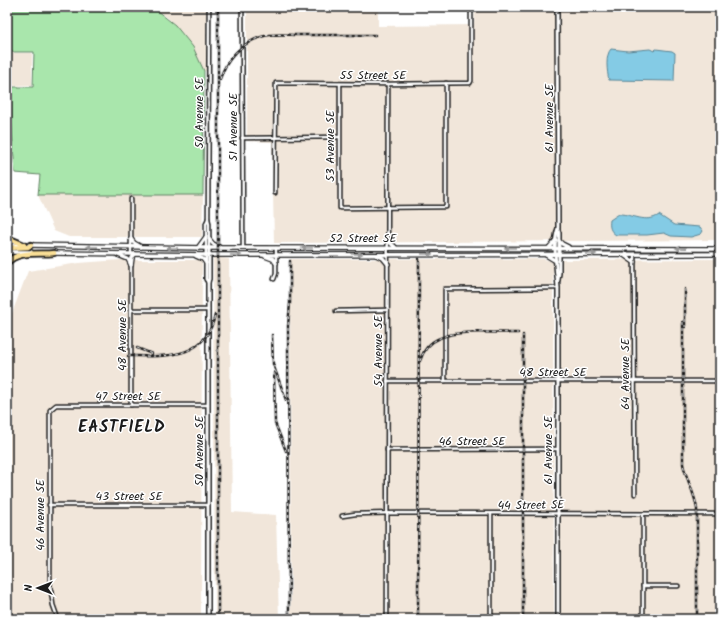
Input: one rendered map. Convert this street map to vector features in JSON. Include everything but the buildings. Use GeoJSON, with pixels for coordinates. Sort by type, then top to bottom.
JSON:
{"type":"FeatureCollection","features":[{"type":"Feature","properties":{"kind":"main road"},"geometry":{"type":"LineString","coordinates":[[7,235],[10,239],[24,245]]}},
{"type":"Feature","properties":{"kind":"main road"},"geometry":{"type":"LineString","coordinates":[[198,248],[208,238],[215,245],[222,248]]}},
{"type":"Feature","properties":{"kind":"main road"},"geometry":{"type":"LineString","coordinates":[[131,239],[138,246],[146,248]]}},
{"type":"Feature","properties":{"kind":"main road"},"geometry":{"type":"LineString","coordinates":[[549,248],[558,240],[562,244],[571,248]]}},
{"type":"Feature","properties":{"kind":"main road"},"geometry":{"type":"LineString","coordinates":[[388,241],[397,248]]}},
{"type":"Feature","properties":{"kind":"main road","name":"52 Street SE"},"geometry":{"type":"LineString","coordinates":[[7,245],[131,248],[720,249]]}},
{"type":"Feature","properties":{"kind":"main road"},"geometry":{"type":"LineString","coordinates":[[7,248],[28,247],[31,245]]}},
{"type":"Feature","properties":{"kind":"main road","name":"52 Street SE"},"geometry":{"type":"LineString","coordinates":[[7,252],[193,255],[720,254]]}},
{"type":"Feature","properties":{"kind":"main road"},"geometry":{"type":"LineString","coordinates":[[7,263],[17,256],[54,253]]}},
{"type":"Feature","properties":{"kind":"main road"},"geometry":{"type":"LineString","coordinates":[[115,254],[128,259],[131,264]]}},
{"type":"Feature","properties":{"kind":"main road"},"geometry":{"type":"LineString","coordinates":[[131,264],[133,254]]}},
{"type":"Feature","properties":{"kind":"main road"},"geometry":{"type":"LineString","coordinates":[[375,254],[383,258],[388,264]]}},
{"type":"Feature","properties":{"kind":"main road"},"geometry":{"type":"LineString","coordinates":[[545,254],[556,261]]}},
{"type":"Feature","properties":{"kind":"main road"},"geometry":{"type":"LineString","coordinates":[[623,254],[634,262]]}},
{"type":"Feature","properties":{"kind":"main road"},"geometry":{"type":"LineString","coordinates":[[193,255],[203,259],[206,263]]}},
{"type":"Feature","properties":{"kind":"main road"},"geometry":{"type":"LineString","coordinates":[[262,255],[272,259],[276,263]]}},
{"type":"Feature","properties":{"kind":"street","name":"50 Avenue SE"},"geometry":{"type":"LineString","coordinates":[[208,282],[209,7]]}},
{"type":"Feature","properties":{"kind":"street","name":"51 Avenue SE"},"geometry":{"type":"LineString","coordinates":[[242,7],[243,248]]}},
{"type":"Feature","properties":{"kind":"street","name":"55 Street SE"},"geometry":{"type":"LineString","coordinates":[[276,138],[276,83],[388,84],[470,82],[471,7]]}},
{"type":"Feature","properties":{"kind":"street","name":"61 Avenue SE"},"geometry":{"type":"LineString","coordinates":[[557,7],[559,233],[557,381],[558,619]]}},
{"type":"Feature","properties":{"kind":"street"},"geometry":{"type":"LineString","coordinates":[[388,208],[446,207],[446,83]]}},
{"type":"Feature","properties":{"kind":"street","name":"53 Avenue SE"},"geometry":{"type":"LineString","coordinates":[[340,84],[340,208],[388,208]]}},
{"type":"Feature","properties":{"kind":"street","name":"54 Avenue SE"},"geometry":{"type":"LineString","coordinates":[[387,619],[388,84]]}},
{"type":"Feature","properties":{"kind":"street"},"geometry":{"type":"LineString","coordinates":[[242,138],[339,137]]}},
{"type":"Feature","properties":{"kind":"street"},"geometry":{"type":"LineString","coordinates":[[275,193],[276,138]]}},
{"type":"Feature","properties":{"kind":"street"},"geometry":{"type":"LineString","coordinates":[[130,199],[131,248],[133,254]]}},
{"type":"Feature","properties":{"kind":"street"},"geometry":{"type":"LineString","coordinates":[[274,279],[276,273],[276,248]]}},
{"type":"Feature","properties":{"kind":"street","name":"61 Avenue SE"},"geometry":{"type":"LineString","coordinates":[[558,254],[556,261],[558,281]]}},
{"type":"Feature","properties":{"kind":"street","name":"64 Avenue SE"},"geometry":{"type":"LineString","coordinates":[[634,254],[634,494]]}},
{"type":"Feature","properties":{"kind":"street","name":"50 Avenue SE"},"geometry":{"type":"LineString","coordinates":[[208,255],[206,263],[208,282],[208,619]]}},
{"type":"Feature","properties":{"kind":"street","name":"48 Avenue SE"},"geometry":{"type":"LineString","coordinates":[[131,264],[131,404]]}},
{"type":"Feature","properties":{"kind":"street"},"geometry":{"type":"LineString","coordinates":[[446,381],[445,289],[558,288]]}},
{"type":"Feature","properties":{"kind":"street"},"geometry":{"type":"LineString","coordinates":[[131,310],[208,310]]}},
{"type":"Feature","properties":{"kind":"street"},"geometry":{"type":"LineString","coordinates":[[336,311],[387,310]]}},
{"type":"Feature","properties":{"kind":"street","name":"48 Street SE"},"geometry":{"type":"LineString","coordinates":[[387,381],[720,381]]}},
{"type":"Feature","properties":{"kind":"street","name":"47 Street SE"},"geometry":{"type":"LineString","coordinates":[[50,410],[56,405],[208,405]]}},
{"type":"Feature","properties":{"kind":"street","name":"46 Avenue SE"},"geometry":{"type":"LineString","coordinates":[[50,410],[50,584],[53,605],[58,619]]}},
{"type":"Feature","properties":{"kind":"street","name":"46 Street SE"},"geometry":{"type":"LineString","coordinates":[[387,450],[557,450]]}},
{"type":"Feature","properties":{"kind":"street","name":"43 Street SE"},"geometry":{"type":"LineString","coordinates":[[49,504],[208,505]]}},
{"type":"Feature","properties":{"kind":"street","name":"44 Street SE"},"geometry":{"type":"LineString","coordinates":[[342,516],[355,514],[720,514]]}},
{"type":"Feature","properties":{"kind":"street"},"geometry":{"type":"LineString","coordinates":[[491,514],[491,619]]}},
{"type":"Feature","properties":{"kind":"street"},"geometry":{"type":"LineString","coordinates":[[643,514],[643,619]]}},
{"type":"Feature","properties":{"kind":"street"},"geometry":{"type":"LineString","coordinates":[[643,586],[678,586]]}},
{"type":"Feature","properties":{"kind":"shaded area"},"geometry":{"type":"Polygon","coordinates":[[[152,7],[206,7],[206,71],[204,71],[193,47],[181,32],[168,18],[152,7]]]}},
{"type":"Feature","properties":{"kind":"shaded area"},"geometry":{"type":"Polygon","coordinates":[[[247,7],[378,7],[378,26],[474,25],[475,7],[720,7],[720,240],[274,243],[272,142],[247,141],[247,7]]]}},
{"type":"Feature","properties":{"kind":"shaded area"},"geometry":{"type":"Polygon","coordinates":[[[7,53],[32,53],[32,85],[7,86],[7,53]]]}},
{"type":"Feature","properties":{"kind":"shaded area"},"geometry":{"type":"Polygon","coordinates":[[[38,195],[203,195],[202,237],[69,237],[54,231],[38,195]]]}},
{"type":"Feature","properties":{"kind":"shaded area"},"geometry":{"type":"Polygon","coordinates":[[[213,257],[229,259],[232,512],[276,515],[279,619],[215,619],[213,257]]]}},
{"type":"Feature","properties":{"kind":"shaded area"},"geometry":{"type":"Polygon","coordinates":[[[290,259],[544,259],[553,262],[554,619],[291,619],[290,259]]]}},
{"type":"Feature","properties":{"kind":"shaded area"},"geometry":{"type":"Polygon","coordinates":[[[720,259],[720,619],[561,619],[561,260],[720,259]]]}},
{"type":"Feature","properties":{"kind":"shaded area"},"geometry":{"type":"Polygon","coordinates":[[[120,260],[199,260],[202,262],[201,619],[7,619],[7,342],[9,321],[28,271],[79,263],[120,260]]]}},
{"type":"Feature","properties":{"kind":"green space"},"geometry":{"type":"Polygon","coordinates":[[[7,7],[152,7],[175,25],[193,47],[204,71],[203,195],[38,195],[40,175],[15,173],[9,87],[33,87],[34,52],[7,52],[7,7]]]}},
{"type":"Feature","properties":{"kind":"water"},"geometry":{"type":"Polygon","coordinates":[[[611,49],[628,51],[650,49],[654,51],[656,49],[672,51],[675,53],[674,81],[609,80],[607,59],[611,49]]]}},
{"type":"Feature","properties":{"kind":"water"},"geometry":{"type":"Polygon","coordinates":[[[619,214],[644,219],[654,218],[659,215],[674,225],[700,227],[703,231],[701,234],[691,237],[671,236],[664,233],[647,235],[616,235],[610,229],[610,220],[619,214]]]}},
{"type":"Feature","properties":{"kind":"railway"},"geometry":{"type":"LineString","coordinates":[[218,7],[218,619]]}},
{"type":"Feature","properties":{"kind":"railway"},"geometry":{"type":"LineString","coordinates":[[220,79],[226,65],[236,53],[247,43],[261,37],[280,34],[375,35]]}},
{"type":"Feature","properties":{"kind":"railway"},"geometry":{"type":"LineString","coordinates":[[418,619],[419,259]]}},
{"type":"Feature","properties":{"kind":"railway"},"geometry":{"type":"LineString","coordinates":[[289,619],[288,326],[290,303],[290,261]]}},
{"type":"Feature","properties":{"kind":"railway"},"geometry":{"type":"LineString","coordinates":[[685,289],[685,327]]}},
{"type":"Feature","properties":{"kind":"railway"},"geometry":{"type":"LineString","coordinates":[[128,356],[169,355],[181,353],[193,348],[202,341],[210,330],[215,315]]}},
{"type":"Feature","properties":{"kind":"railway"},"geometry":{"type":"LineString","coordinates":[[683,322],[683,464],[697,509],[697,619]]}},
{"type":"Feature","properties":{"kind":"railway"},"geometry":{"type":"LineString","coordinates":[[420,361],[425,350],[430,344],[448,335],[467,332],[518,333]]}},
{"type":"Feature","properties":{"kind":"railway"},"geometry":{"type":"LineString","coordinates":[[272,335],[273,364],[286,400]]}},
{"type":"Feature","properties":{"kind":"railway"},"geometry":{"type":"LineString","coordinates":[[523,335],[523,619]]}},
{"type":"Feature","properties":{"kind":"railway"},"geometry":{"type":"LineString","coordinates":[[137,348],[152,354]]}},
{"type":"Feature","properties":{"kind":"railway"},"geometry":{"type":"LineString","coordinates":[[274,373],[275,423],[286,451]]}},
{"type":"Feature","properties":{"kind":"district","name":"EASTFIELD"},"geometry":{"type":"Point","coordinates":[122,426]}}]}
